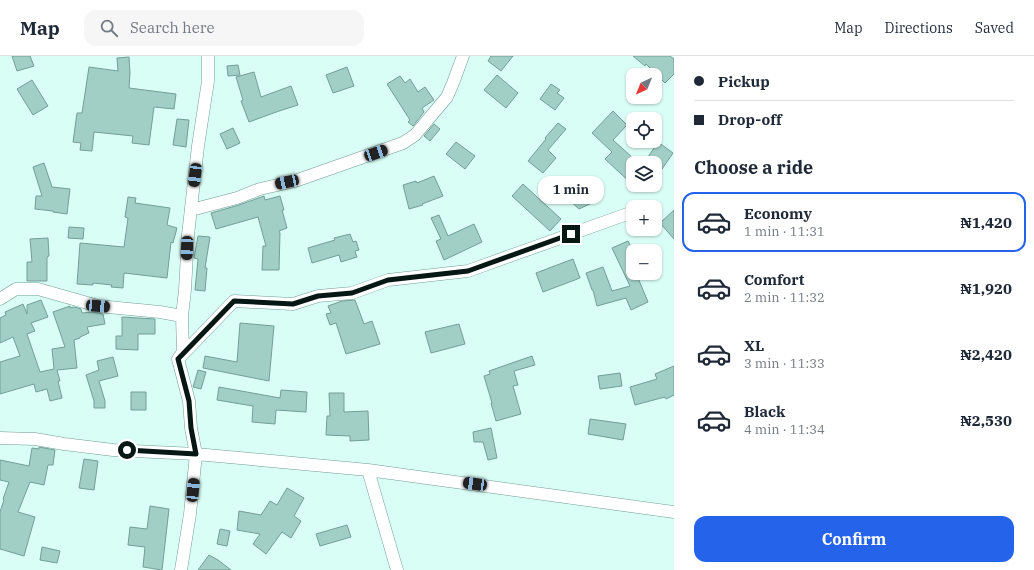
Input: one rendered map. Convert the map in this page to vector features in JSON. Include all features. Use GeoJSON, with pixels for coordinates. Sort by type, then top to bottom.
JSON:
{"type":"FeatureCollection","features":[{"type":"Feature","properties":{"kind":"street"},"geometry":{"type":"LineString","coordinates":[[178,359],[183,352],[182,316],[188,234],[198,146],[208,81],[208,56]]}},
{"type":"Feature","properties":{"kind":"street"},"geometry":{"type":"LineString","coordinates":[[191,210],[237,198],[260,189],[295,181],[403,143],[415,135],[447,97],[463,56]]}},
{"type":"Feature","properties":{"kind":"street"},"geometry":{"type":"LineString","coordinates":[[178,359],[234,301],[293,304],[318,296],[352,293],[388,280],[468,271],[626,214]]}},
{"type":"Feature","properties":{"kind":"street"},"geometry":{"type":"LineString","coordinates":[[0,299],[16,289],[38,289],[98,306],[160,312],[182,316]]}},
{"type":"Feature","properties":{"kind":"street"},"geometry":{"type":"LineString","coordinates":[[178,359],[189,401],[191,428],[196,454],[190,514],[181,570]]}},
{"type":"Feature","properties":{"kind":"street"},"geometry":{"type":"LineString","coordinates":[[0,438],[34,439],[113,450],[196,454],[368,470],[674,512]]}},
{"type":"Feature","properties":{"kind":"street"},"geometry":{"type":"LineString","coordinates":[[368,470],[397,570]]}},
{"type":"Feature","properties":{"kind":"building"},"geometry":{"type":"Polygon","coordinates":[[[12,56],[30,56],[34,66],[17,71],[12,56]]]}},
{"type":"Feature","properties":{"kind":"building"},"geometry":{"type":"Polygon","coordinates":[[[491,56],[513,56],[501,71],[488,61],[491,56]]]}},
{"type":"Feature","properties":{"kind":"building"},"geometry":{"type":"Polygon","coordinates":[[[633,56],[670,56],[674,59],[674,74],[665,83],[662,80],[662,68],[650,68],[646,64],[645,66],[633,56]]]}},
{"type":"Feature","properties":{"kind":"building"},"geometry":{"type":"Polygon","coordinates":[[[129,57],[129,88],[176,94],[174,109],[154,107],[149,145],[132,143],[133,136],[94,132],[92,151],[80,150],[81,143],[73,142],[77,113],[82,113],[89,67],[118,71],[117,58],[129,57]]]}},
{"type":"Feature","properties":{"kind":"building"},"geometry":{"type":"Polygon","coordinates":[[[238,65],[240,75],[228,76],[227,66],[238,65]]]}},
{"type":"Feature","properties":{"kind":"building"},"geometry":{"type":"Polygon","coordinates":[[[347,67],[354,86],[333,93],[326,75],[347,67]]]}},
{"type":"Feature","properties":{"kind":"building"},"geometry":{"type":"Polygon","coordinates":[[[254,72],[261,97],[291,86],[298,105],[249,122],[241,101],[243,100],[236,77],[254,72]]]}},
{"type":"Feature","properties":{"kind":"building"},"geometry":{"type":"Polygon","coordinates":[[[497,75],[518,93],[506,108],[484,90],[497,75]]]}},
{"type":"Feature","properties":{"kind":"building"},"geometry":{"type":"Polygon","coordinates":[[[400,76],[405,83],[410,79],[418,92],[425,87],[434,100],[422,108],[424,112],[413,126],[408,122],[410,120],[387,84],[400,76]]]}},
{"type":"Feature","properties":{"kind":"building"},"geometry":{"type":"Polygon","coordinates":[[[32,80],[48,106],[33,115],[17,89],[32,80]]]}},
{"type":"Feature","properties":{"kind":"building"},"geometry":{"type":"Polygon","coordinates":[[[551,84],[560,90],[557,93],[564,98],[555,110],[540,99],[551,84]]]}},
{"type":"Feature","properties":{"kind":"building"},"geometry":{"type":"Polygon","coordinates":[[[613,111],[626,124],[626,126],[613,140],[631,156],[626,156],[626,178],[605,159],[612,152],[592,133],[613,111]]]}},
{"type":"Feature","properties":{"kind":"building"},"geometry":{"type":"Polygon","coordinates":[[[177,119],[189,120],[186,147],[173,145],[177,119]]]}},
{"type":"Feature","properties":{"kind":"building"},"geometry":{"type":"Polygon","coordinates":[[[558,123],[566,129],[548,150],[556,158],[543,173],[528,161],[558,123]]]}},
{"type":"Feature","properties":{"kind":"building"},"geometry":{"type":"Polygon","coordinates":[[[434,124],[440,129],[430,141],[424,136],[434,124]]]}},
{"type":"Feature","properties":{"kind":"building"},"geometry":{"type":"Polygon","coordinates":[[[233,128],[240,143],[227,149],[220,134],[233,128]]]}},
{"type":"Feature","properties":{"kind":"building"},"geometry":{"type":"Polygon","coordinates":[[[456,142],[475,156],[465,169],[446,154],[456,142]]]}},
{"type":"Feature","properties":{"kind":"building"},"geometry":{"type":"Polygon","coordinates":[[[662,145],[673,153],[662,169],[662,156],[649,156],[654,148],[662,148],[662,145]]]}},
{"type":"Feature","properties":{"kind":"building"},"geometry":{"type":"Polygon","coordinates":[[[44,163],[52,187],[70,189],[67,214],[35,209],[36,196],[42,196],[33,167],[44,163]]]}},
{"type":"Feature","properties":{"kind":"building"},"geometry":{"type":"Polygon","coordinates":[[[434,176],[443,196],[422,204],[423,205],[409,209],[403,185],[416,181],[417,183],[434,176]]]}},
{"type":"Feature","properties":{"kind":"building"},"geometry":{"type":"Polygon","coordinates":[[[523,184],[561,219],[550,231],[512,196],[523,184]]]}},
{"type":"Feature","properties":{"kind":"building"},"geometry":{"type":"Polygon","coordinates":[[[580,186],[596,201],[579,209],[568,199],[580,186]]]}},
{"type":"Feature","properties":{"kind":"building"},"geometry":{"type":"Polygon","coordinates":[[[264,196],[265,200],[280,196],[284,210],[282,210],[287,228],[279,231],[279,270],[262,270],[263,246],[266,246],[258,217],[216,229],[211,213],[264,196]]]}},
{"type":"Feature","properties":{"kind":"building"},"geometry":{"type":"Polygon","coordinates":[[[128,197],[136,198],[135,203],[170,208],[167,225],[177,228],[173,243],[171,242],[167,278],[124,273],[123,288],[93,283],[93,285],[77,284],[80,243],[124,247],[128,218],[125,217],[128,197]]]}},
{"type":"Feature","properties":{"kind":"building"},"geometry":{"type":"Polygon","coordinates":[[[674,210],[674,239],[662,225],[662,221],[674,210]]]}},
{"type":"Feature","properties":{"kind":"building"},"geometry":{"type":"Polygon","coordinates":[[[439,215],[448,236],[474,224],[482,242],[444,260],[436,241],[441,239],[431,218],[439,215]]]}},
{"type":"Feature","properties":{"kind":"building"},"geometry":{"type":"Polygon","coordinates":[[[69,227],[84,228],[83,239],[68,238],[69,227]]]}},
{"type":"Feature","properties":{"kind":"building"},"geometry":{"type":"Polygon","coordinates":[[[350,234],[353,242],[356,241],[359,250],[355,251],[357,257],[341,262],[339,255],[312,263],[308,248],[335,240],[334,238],[350,234]]]}},
{"type":"Feature","properties":{"kind":"building"},"geometry":{"type":"Polygon","coordinates":[[[198,236],[210,237],[205,268],[207,268],[205,291],[195,290],[198,259],[194,258],[198,236]]]}},
{"type":"Feature","properties":{"kind":"building"},"geometry":{"type":"Polygon","coordinates":[[[48,238],[49,256],[47,257],[47,281],[27,281],[27,262],[32,262],[30,239],[48,238]]]}},
{"type":"Feature","properties":{"kind":"building"},"geometry":{"type":"Polygon","coordinates":[[[628,241],[630,244],[626,244],[626,278],[612,248],[628,241]]]}},
{"type":"Feature","properties":{"kind":"building"},"geometry":{"type":"Polygon","coordinates":[[[573,259],[580,278],[543,292],[536,273],[573,259]]]}},
{"type":"Feature","properties":{"kind":"building"},"geometry":{"type":"Polygon","coordinates":[[[603,267],[612,291],[630,286],[627,280],[639,280],[648,302],[631,310],[626,298],[597,306],[593,290],[586,273],[603,267]]]}},
{"type":"Feature","properties":{"kind":"building"},"geometry":{"type":"Polygon","coordinates":[[[41,300],[48,317],[31,323],[35,331],[27,334],[40,372],[54,369],[52,349],[65,347],[53,312],[70,306],[70,308],[74,307],[81,309],[82,313],[92,312],[103,314],[105,324],[87,327],[89,333],[74,340],[77,368],[57,370],[62,398],[50,401],[47,389],[36,392],[34,384],[0,394],[0,362],[20,356],[13,337],[0,343],[0,318],[6,315],[5,312],[23,304],[27,314],[27,305],[41,300]]]}},
{"type":"Feature","properties":{"kind":"building"},"geometry":{"type":"Polygon","coordinates":[[[355,300],[364,324],[372,321],[380,344],[346,354],[336,323],[330,325],[326,314],[331,313],[328,306],[342,301],[355,300]]]}},
{"type":"Feature","properties":{"kind":"building"},"geometry":{"type":"Polygon","coordinates":[[[122,317],[155,319],[155,334],[138,334],[138,350],[116,349],[116,336],[122,336],[122,317]]]}},
{"type":"Feature","properties":{"kind":"building"},"geometry":{"type":"Polygon","coordinates":[[[240,323],[274,326],[269,381],[203,368],[205,356],[237,362],[240,323]]]}},
{"type":"Feature","properties":{"kind":"building"},"geometry":{"type":"Polygon","coordinates":[[[459,324],[465,344],[431,353],[425,332],[459,324]]]}},
{"type":"Feature","properties":{"kind":"building"},"geometry":{"type":"Polygon","coordinates":[[[532,356],[535,365],[514,371],[518,385],[513,386],[521,414],[496,421],[484,376],[490,374],[489,371],[532,356]]]}},
{"type":"Feature","properties":{"kind":"building"},"geometry":{"type":"Polygon","coordinates":[[[113,357],[118,376],[99,381],[105,401],[105,408],[94,408],[94,401],[86,375],[99,370],[97,361],[113,357]]]}},
{"type":"Feature","properties":{"kind":"building"},"geometry":{"type":"Polygon","coordinates":[[[674,366],[674,395],[666,399],[665,397],[635,405],[630,387],[657,379],[655,374],[674,366]]]}},
{"type":"Feature","properties":{"kind":"building"},"geometry":{"type":"Polygon","coordinates":[[[198,370],[206,372],[201,389],[193,387],[198,370]]]}},
{"type":"Feature","properties":{"kind":"building"},"geometry":{"type":"Polygon","coordinates":[[[620,373],[622,386],[600,389],[598,376],[620,373]]]}},
{"type":"Feature","properties":{"kind":"building"},"geometry":{"type":"Polygon","coordinates":[[[219,387],[280,398],[281,390],[307,392],[306,412],[276,410],[275,424],[252,422],[253,406],[217,400],[219,387]]]}},
{"type":"Feature","properties":{"kind":"building"},"geometry":{"type":"Polygon","coordinates":[[[131,392],[146,392],[146,410],[131,410],[131,392]]]}},
{"type":"Feature","properties":{"kind":"building"},"geometry":{"type":"Polygon","coordinates":[[[329,393],[344,393],[344,412],[368,411],[369,440],[350,441],[350,436],[326,435],[327,416],[330,416],[329,393]]]}},
{"type":"Feature","properties":{"kind":"building"},"geometry":{"type":"Polygon","coordinates":[[[590,419],[626,424],[623,440],[588,434],[590,419]]]}},
{"type":"Feature","properties":{"kind":"building"},"geometry":{"type":"Polygon","coordinates":[[[491,428],[497,458],[488,460],[483,442],[474,442],[473,432],[491,428]]]}},
{"type":"Feature","properties":{"kind":"building"},"geometry":{"type":"Polygon","coordinates":[[[39,447],[55,450],[53,465],[48,465],[44,485],[30,482],[18,512],[35,517],[24,556],[0,549],[0,512],[9,482],[0,480],[0,460],[29,466],[32,448],[39,449],[39,447]]]}},
{"type":"Feature","properties":{"kind":"building"},"geometry":{"type":"Polygon","coordinates":[[[84,459],[98,461],[94,490],[79,488],[84,459]]]}},
{"type":"Feature","properties":{"kind":"building"},"geometry":{"type":"Polygon","coordinates":[[[287,488],[304,498],[294,516],[301,521],[291,538],[282,532],[266,554],[253,544],[260,534],[237,530],[239,511],[261,515],[270,501],[277,505],[287,488]]]}},
{"type":"Feature","properties":{"kind":"building"},"geometry":{"type":"Polygon","coordinates":[[[150,506],[169,509],[162,570],[143,567],[145,547],[128,545],[130,527],[147,529],[150,506]]]}},
{"type":"Feature","properties":{"kind":"building"},"geometry":{"type":"Polygon","coordinates":[[[347,525],[351,537],[320,546],[316,534],[347,525]]]}},
{"type":"Feature","properties":{"kind":"building"},"geometry":{"type":"Polygon","coordinates":[[[220,529],[230,531],[227,546],[217,544],[220,529]]]}},
{"type":"Feature","properties":{"kind":"building"},"geometry":{"type":"Polygon","coordinates":[[[42,547],[60,551],[57,563],[40,560],[42,547]]]}},
{"type":"Feature","properties":{"kind":"building"},"geometry":{"type":"Polygon","coordinates":[[[209,555],[218,560],[231,570],[198,570],[209,555]]]}},
{"type":"Feature","properties":{"kind":"route"},"geometry":{"type":"LineString","coordinates":[[127,450],[196,454],[191,428],[189,401],[178,359],[234,301],[293,304],[318,296],[352,293],[388,280],[468,271],[571,234]]}}]}
